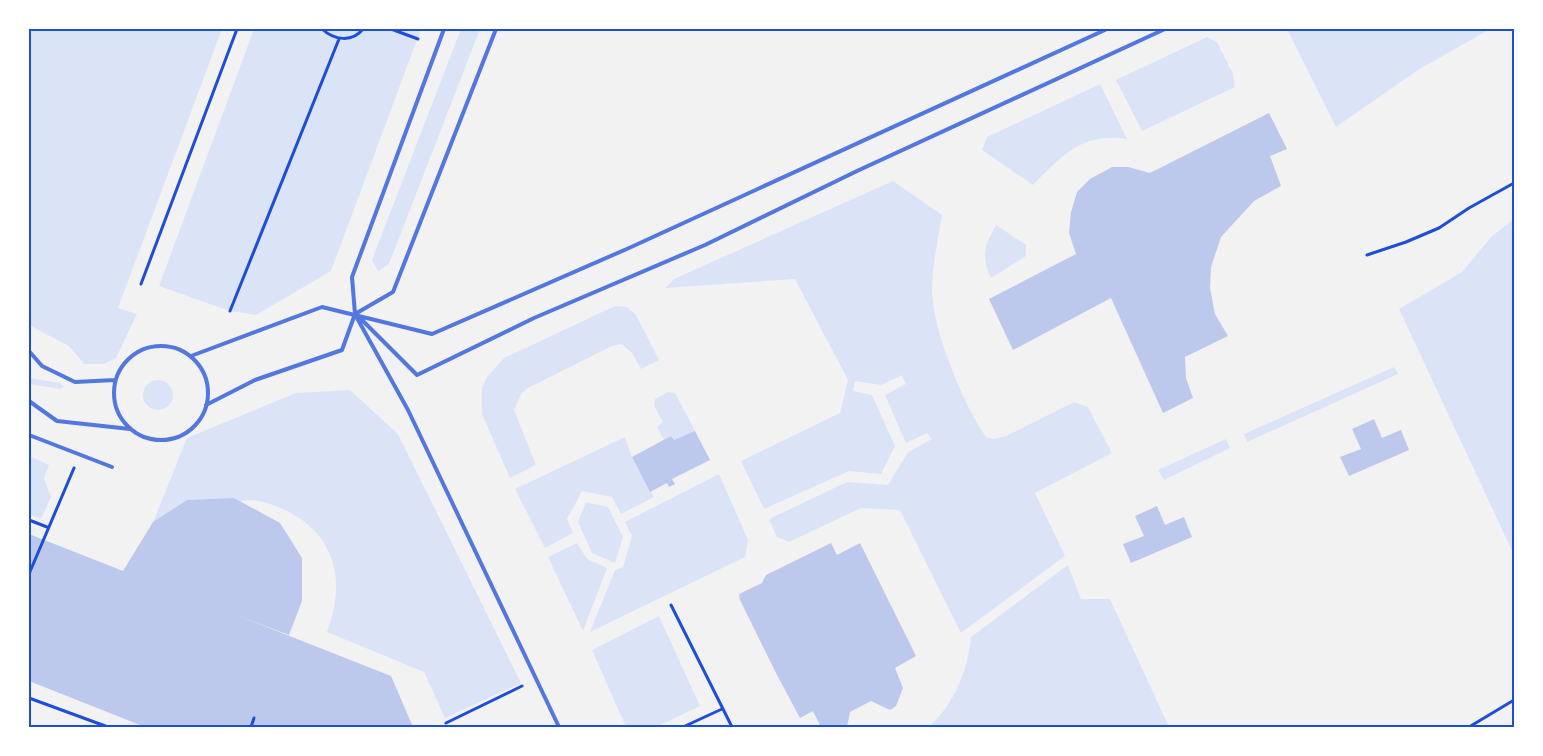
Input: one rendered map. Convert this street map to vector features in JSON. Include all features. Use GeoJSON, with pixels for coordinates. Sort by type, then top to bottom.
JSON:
{"type":"FeatureCollection","features":[{"type":"Feature","properties":{"kind":"lane"},"geometry":{"type":"LineString","coordinates":[[444,29],[352,277],[355,314],[408,410],[559,727]]}},
{"type":"Feature","properties":{"kind":"lane"},"geometry":{"type":"LineString","coordinates":[[206,405],[255,380],[342,350],[355,314],[393,292],[496,29]]}},
{"type":"Feature","properties":{"kind":"lane"},"geometry":{"type":"LineString","coordinates":[[191,356],[322,307],[432,334],[629,248],[1107,29]]}},
{"type":"Feature","properties":{"kind":"lane"},"geometry":{"type":"LineString","coordinates":[[355,314],[417,375],[534,318],[705,245],[857,171],[1165,29]]}},
{"type":"Feature","properties":{"kind":"lane"},"geometry":{"type":"LineString","coordinates":[[153,346],[179,349],[191,356],[200,366],[206,378],[208,391],[206,405],[201,417],[192,428],[175,437],[155,440],[142,436],[130,429],[121,419],[115,407],[113,394],[115,380],[120,368],[140,350],[153,346]]}},
{"type":"Feature","properties":{"kind":"lane"},"geometry":{"type":"LineString","coordinates":[[29,351],[42,366],[76,382],[115,380]]}},
{"type":"Feature","properties":{"kind":"lane"},"geometry":{"type":"LineString","coordinates":[[29,401],[57,421],[130,429]]}},
{"type":"Feature","properties":{"kind":"lane"},"geometry":{"type":"LineString","coordinates":[[29,435],[112,467]]}},
{"type":"Feature","properties":{"kind":"path"},"geometry":{"type":"LineString","coordinates":[[141,284],[237,29]]}},
{"type":"Feature","properties":{"kind":"path"},"geometry":{"type":"LineString","coordinates":[[322,29],[328,35],[339,39],[350,38],[363,29]]}},
{"type":"Feature","properties":{"kind":"path"},"geometry":{"type":"LineString","coordinates":[[391,29],[418,39]]}},
{"type":"Feature","properties":{"kind":"path"},"geometry":{"type":"LineString","coordinates":[[230,311],[339,39]]}},
{"type":"Feature","properties":{"kind":"path"},"geometry":{"type":"LineString","coordinates":[[1367,254],[1406,242],[1439,228],[1469,208],[1514,183]]}},
{"type":"Feature","properties":{"kind":"path"},"geometry":{"type":"LineString","coordinates":[[29,574],[47,527],[80,455]]}},
{"type":"Feature","properties":{"kind":"path"},"geometry":{"type":"LineString","coordinates":[[29,520],[47,527]]}},
{"type":"Feature","properties":{"kind":"path"},"geometry":{"type":"LineString","coordinates":[[671,605],[732,727]]}},
{"type":"Feature","properties":{"kind":"path"},"geometry":{"type":"LineString","coordinates":[[446,724],[536,679]]}},
{"type":"Feature","properties":{"kind":"path"},"geometry":{"type":"LineString","coordinates":[[29,698],[108,727]]}},
{"type":"Feature","properties":{"kind":"path"},"geometry":{"type":"LineString","coordinates":[[1469,727],[1514,700]]}},
{"type":"Feature","properties":{"kind":"path"},"geometry":{"type":"LineString","coordinates":[[683,727],[722,709]]}},
{"type":"Feature","properties":{"kind":"path"},"geometry":{"type":"LineString","coordinates":[[251,727],[254,718]]}},
{"type":"Feature","properties":{"kind":"shaded area"},"geometry":{"type":"Polygon","coordinates":[[[29,29],[222,29],[118,308],[137,314],[116,358],[104,364],[84,364],[69,346],[29,325],[29,29]]]}},
{"type":"Feature","properties":{"kind":"shaded area"},"geometry":{"type":"Polygon","coordinates":[[[254,29],[421,29],[331,271],[256,315],[230,311],[159,286],[254,29]]]}},
{"type":"Feature","properties":{"kind":"shaded area"},"geometry":{"type":"Polygon","coordinates":[[[461,29],[480,29],[389,264],[378,271],[372,260],[461,29]]]}},
{"type":"Feature","properties":{"kind":"shaded area"},"geometry":{"type":"Polygon","coordinates":[[[1287,29],[1490,29],[1418,70],[1336,127],[1287,29]]]}},
{"type":"Feature","properties":{"kind":"shaded area"},"geometry":{"type":"Polygon","coordinates":[[[1207,37],[1217,42],[1233,74],[1235,87],[1142,131],[1116,80],[1207,37]]]}},
{"type":"Feature","properties":{"kind":"shaded area"},"geometry":{"type":"Polygon","coordinates":[[[1100,84],[1127,139],[1097,139],[1074,148],[1033,185],[982,150],[987,137],[1100,84]]]}},
{"type":"Feature","properties":{"kind":"shaded area"},"geometry":{"type":"Polygon","coordinates":[[[893,181],[942,215],[933,272],[932,291],[934,307],[943,346],[959,387],[986,437],[994,439],[1006,436],[1074,402],[1088,407],[1112,453],[1035,493],[1065,556],[961,633],[900,510],[861,508],[789,542],[777,537],[769,519],[847,482],[888,485],[908,452],[932,439],[927,433],[906,443],[885,395],[906,384],[902,375],[881,385],[855,381],[853,391],[872,395],[895,446],[881,474],[849,471],[764,509],[741,461],[840,413],[848,380],[795,279],[665,288],[674,279],[893,181]]]}},
{"type":"Feature","properties":{"kind":"shaded area"},"geometry":{"type":"Polygon","coordinates":[[[1514,219],[1514,555],[1399,309],[1462,272],[1491,237],[1514,219]]]}},
{"type":"Feature","properties":{"kind":"shaded area"},"geometry":{"type":"Polygon","coordinates":[[[996,225],[1026,245],[1026,256],[991,278],[986,263],[985,251],[996,225]]]}},
{"type":"Feature","properties":{"kind":"shaded area"},"geometry":{"type":"Polygon","coordinates":[[[615,306],[627,307],[636,315],[659,360],[641,369],[632,353],[622,344],[612,346],[528,388],[521,394],[514,410],[536,465],[510,478],[482,414],[482,388],[487,377],[504,358],[615,306]]]}},
{"type":"Feature","properties":{"kind":"shaded area"},"geometry":{"type":"Polygon","coordinates":[[[1394,367],[1398,374],[1247,442],[1244,434],[1394,367]]]}},
{"type":"Feature","properties":{"kind":"shaded area"},"geometry":{"type":"Polygon","coordinates":[[[29,378],[60,383],[64,387],[60,389],[29,384],[29,378]]]}},
{"type":"Feature","properties":{"kind":"shaded area"},"geometry":{"type":"Polygon","coordinates":[[[158,380],[169,384],[173,395],[169,406],[158,410],[147,406],[143,395],[147,384],[158,380]]]}},
{"type":"Feature","properties":{"kind":"shaded area"},"geometry":{"type":"Polygon","coordinates":[[[350,390],[398,434],[521,683],[445,718],[424,672],[327,632],[336,596],[336,579],[333,563],[327,548],[317,534],[304,522],[287,511],[258,501],[246,500],[237,502],[139,557],[187,438],[296,393],[350,390]]]}},
{"type":"Feature","properties":{"kind":"shaded area"},"geometry":{"type":"Polygon","coordinates":[[[668,392],[675,393],[695,431],[674,440],[671,436],[664,440],[657,427],[663,422],[654,406],[655,399],[668,392]]]}},
{"type":"Feature","properties":{"kind":"shaded area"},"geometry":{"type":"Polygon","coordinates":[[[625,437],[632,457],[654,497],[621,514],[612,497],[582,491],[567,519],[573,533],[545,548],[515,489],[625,437]]]}},
{"type":"Feature","properties":{"kind":"shaded area"},"geometry":{"type":"Polygon","coordinates":[[[1226,439],[1230,448],[1164,480],[1158,470],[1226,439]]]}},
{"type":"Feature","properties":{"kind":"shaded area"},"geometry":{"type":"Polygon","coordinates":[[[29,456],[49,465],[44,478],[51,497],[41,519],[29,514],[29,456]]]}},
{"type":"Feature","properties":{"kind":"shaded area"},"geometry":{"type":"Polygon","coordinates":[[[719,474],[748,540],[745,557],[590,632],[615,570],[623,567],[632,536],[625,522],[719,474]]]}},
{"type":"Feature","properties":{"kind":"shaded area"},"geometry":{"type":"Polygon","coordinates":[[[586,502],[608,507],[623,537],[615,563],[592,553],[578,522],[586,502]]]}},
{"type":"Feature","properties":{"kind":"shaded area"},"geometry":{"type":"Polygon","coordinates":[[[577,543],[587,559],[607,568],[583,631],[548,557],[577,543]]]}},
{"type":"Feature","properties":{"kind":"shaded area"},"geometry":{"type":"Polygon","coordinates":[[[1068,565],[1081,599],[1110,599],[1169,727],[929,727],[953,697],[963,675],[971,637],[1068,565]]]}},
{"type":"Feature","properties":{"kind":"shaded area"},"geometry":{"type":"Polygon","coordinates":[[[659,616],[700,706],[656,727],[626,727],[592,650],[659,616]]]}},
{"type":"Feature","properties":{"kind":"building"},"geometry":{"type":"Polygon","coordinates":[[[1269,113],[1287,149],[1270,156],[1281,186],[1254,201],[1221,237],[1211,267],[1210,288],[1215,314],[1228,336],[1185,357],[1186,378],[1193,398],[1163,413],[1111,298],[1013,350],[989,299],[1076,254],[1069,233],[1071,212],[1077,192],[1090,179],[1112,167],[1128,167],[1150,173],[1269,113]]]}},
{"type":"Feature","properties":{"kind":"building"},"geometry":{"type":"Polygon","coordinates":[[[1374,419],[1382,438],[1401,430],[1409,450],[1349,476],[1340,457],[1361,449],[1352,429],[1374,419]]]}},
{"type":"Feature","properties":{"kind":"building"},"geometry":{"type":"Polygon","coordinates":[[[695,431],[710,460],[672,479],[675,484],[669,487],[667,483],[650,492],[632,457],[671,436],[674,440],[695,431]]]}},
{"type":"Feature","properties":{"kind":"building"},"geometry":{"type":"Polygon","coordinates":[[[234,498],[280,523],[302,558],[302,601],[289,635],[231,613],[391,676],[413,727],[145,727],[29,681],[29,534],[123,571],[153,522],[187,500],[234,498]]]}},
{"type":"Feature","properties":{"kind":"building"},"geometry":{"type":"Polygon","coordinates":[[[1157,506],[1165,525],[1184,517],[1192,537],[1131,563],[1123,544],[1144,536],[1135,516],[1157,506]]]}},
{"type":"Feature","properties":{"kind":"building"},"geometry":{"type":"Polygon","coordinates":[[[831,543],[837,555],[860,543],[916,656],[895,668],[903,688],[896,706],[890,710],[871,701],[850,712],[847,727],[821,727],[813,711],[800,718],[740,600],[739,594],[762,583],[766,575],[831,543]]]}}]}
